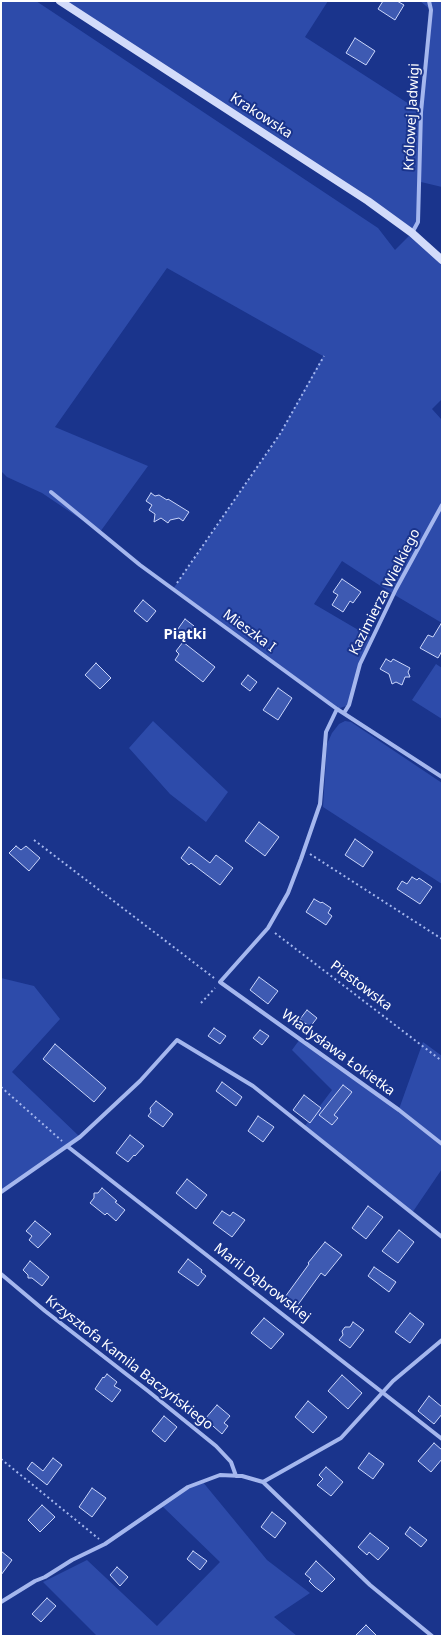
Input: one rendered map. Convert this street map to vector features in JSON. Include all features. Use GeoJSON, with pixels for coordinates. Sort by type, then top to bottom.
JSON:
{"type":"FeatureCollection","features":[{"type":"Feature","properties":{"kind":"main road","name":"Krakowska"},"geometry":{"type":"LineString","coordinates":[[60,1],[340,182],[412,233],[442,260]]}},
{"type":"Feature","properties":{"kind":"street","name":"Królowej Jadwigi"},"geometry":{"type":"LineString","coordinates":[[412,233],[418,222],[421,112],[431,10],[429,1]]}},
{"type":"Feature","properties":{"kind":"street","name":"Mieszka I"},"geometry":{"type":"LineString","coordinates":[[51,492],[140,565],[337,709],[442,777]]}},
{"type":"Feature","properties":{"kind":"street","name":"Kazimierza Wielkiego"},"geometry":{"type":"LineString","coordinates":[[344,713],[349,705],[360,664],[376,630],[396,588],[442,505]]}},
{"type":"Feature","properties":{"kind":"street"},"geometry":{"type":"LineString","coordinates":[[220,982],[268,928],[288,893],[320,804],[326,732],[337,709]]}},
{"type":"Feature","properties":{"kind":"street","name":"Władysława Łokietka"},"geometry":{"type":"LineString","coordinates":[[220,982],[399,1110],[442,1144]]}},
{"type":"Feature","properties":{"kind":"street"},"geometry":{"type":"LineString","coordinates":[[1,1192],[80,1137],[140,1081],[177,1040],[253,1086],[442,1237]]}},
{"type":"Feature","properties":{"kind":"street","name":"Marii Dąbrowskiej"},"geometry":{"type":"LineString","coordinates":[[67,1146],[442,1439]]}},
{"type":"Feature","properties":{"kind":"street","name":"Krzysztofa Kamila Baczyńskiego"},"geometry":{"type":"LineString","coordinates":[[1,1274],[216,1446],[231,1462],[236,1476]]}},
{"type":"Feature","properties":{"kind":"street"},"geometry":{"type":"LineString","coordinates":[[263,1482],[341,1438],[393,1381],[442,1340]]}},
{"type":"Feature","properties":{"kind":"street"},"geometry":{"type":"LineString","coordinates":[[1,1602],[72,1560],[105,1544],[188,1487],[220,1475],[236,1476],[263,1482],[370,1585],[432,1636]]}},
{"type":"Feature","properties":{"kind":"path"},"geometry":{"type":"LineString","coordinates":[[173,589],[280,434],[324,356]]}},
{"type":"Feature","properties":{"kind":"path"},"geometry":{"type":"LineString","coordinates":[[34,840],[220,982],[201,1003]]}},
{"type":"Feature","properties":{"kind":"path"},"geometry":{"type":"LineString","coordinates":[[304,850],[442,939]]}},
{"type":"Feature","properties":{"kind":"path","name":"Piastowska"},"geometry":{"type":"LineString","coordinates":[[268,928],[442,1061]]}},
{"type":"Feature","properties":{"kind":"path"},"geometry":{"type":"LineString","coordinates":[[1,1086],[67,1146]]}},
{"type":"Feature","properties":{"kind":"path"},"geometry":{"type":"LineString","coordinates":[[1,1459],[105,1544]]}},
{"type":"Feature","properties":{"kind":"shaded area"},"geometry":{"type":"Polygon","coordinates":[[[1,1],[36,1],[378,228],[395,250],[412,233],[442,260],[442,399],[432,409],[442,420],[442,623],[342,561],[314,604],[372,638],[360,664],[349,705],[337,709],[173,589],[280,434],[323,356],[167,268],[55,427],[148,466],[100,532],[42,493],[7,477],[1,471],[1,1]]]}},
{"type":"Feature","properties":{"kind":"shaded area"},"geometry":{"type":"Polygon","coordinates":[[[60,1],[328,1],[305,37],[420,111],[431,10],[420,1],[442,1],[442,187],[421,182],[418,222],[412,233],[60,1]]]}},
{"type":"Feature","properties":{"kind":"shaded area"},"geometry":{"type":"Polygon","coordinates":[[[436,664],[442,668],[442,719],[412,700],[436,664]]]}},
{"type":"Feature","properties":{"kind":"shaded area"},"geometry":{"type":"Polygon","coordinates":[[[153,721],[228,792],[206,822],[170,794],[129,748],[153,721]]]}},
{"type":"Feature","properties":{"kind":"shaded area"},"geometry":{"type":"Polygon","coordinates":[[[345,721],[351,722],[442,783],[442,884],[323,807],[327,744],[332,733],[339,724],[345,721]]]}},
{"type":"Feature","properties":{"kind":"shaded area"},"geometry":{"type":"Polygon","coordinates":[[[1,978],[34,986],[60,1019],[12,1072],[80,1137],[1,1192],[1,978]]]}},
{"type":"Feature","properties":{"kind":"shaded area"},"geometry":{"type":"Polygon","coordinates":[[[300,1039],[399,1109],[423,1042],[442,1056],[442,1169],[412,1213],[304,1127],[332,1090],[292,1050],[300,1039]]]}},
{"type":"Feature","properties":{"kind":"shaded area"},"geometry":{"type":"Polygon","coordinates":[[[202,1481],[267,1560],[310,1593],[274,1617],[297,1636],[97,1636],[43,1582],[87,1560],[157,1626],[220,1562],[161,1505],[202,1481]]]}},
{"type":"Feature","properties":{"kind":"building"},"geometry":{"type":"Polygon","coordinates":[[[383,1],[397,1],[404,5],[395,20],[378,9],[383,1]]]}},
{"type":"Feature","properties":{"kind":"building"},"geometry":{"type":"Polygon","coordinates":[[[355,38],[375,51],[366,65],[346,53],[355,38]]]}},
{"type":"Feature","properties":{"kind":"building"},"geometry":{"type":"Polygon","coordinates":[[[151,493],[155,496],[159,495],[167,500],[168,499],[189,512],[183,521],[179,518],[170,520],[168,523],[161,518],[154,522],[155,514],[149,510],[152,505],[146,501],[151,493]]]}},
{"type":"Feature","properties":{"kind":"building"},"geometry":{"type":"Polygon","coordinates":[[[342,579],[361,592],[353,603],[350,601],[343,612],[332,605],[338,595],[333,592],[342,579]]]}},
{"type":"Feature","properties":{"kind":"building"},"geometry":{"type":"Polygon","coordinates":[[[143,600],[156,611],[147,622],[134,611],[143,600]]]}},
{"type":"Feature","properties":{"kind":"building"},"geometry":{"type":"Polygon","coordinates":[[[185,619],[194,626],[184,640],[175,633],[185,619]]]}},
{"type":"Feature","properties":{"kind":"building"},"geometry":{"type":"Polygon","coordinates":[[[442,622],[442,651],[438,658],[420,648],[428,635],[433,637],[442,622]]]}},
{"type":"Feature","properties":{"kind":"building"},"geometry":{"type":"Polygon","coordinates":[[[183,642],[215,667],[203,682],[175,660],[179,654],[176,651],[183,642]]]}},
{"type":"Feature","properties":{"kind":"building"},"geometry":{"type":"Polygon","coordinates":[[[386,659],[391,662],[393,659],[410,668],[408,672],[410,677],[405,677],[402,685],[396,682],[392,684],[389,674],[380,669],[386,659]]]}},
{"type":"Feature","properties":{"kind":"building"},"geometry":{"type":"Polygon","coordinates":[[[96,663],[111,678],[100,689],[85,675],[96,663]]]}},
{"type":"Feature","properties":{"kind":"building"},"geometry":{"type":"Polygon","coordinates":[[[248,675],[257,682],[250,691],[241,684],[248,675]]]}},
{"type":"Feature","properties":{"kind":"building"},"geometry":{"type":"Polygon","coordinates":[[[278,688],[292,698],[278,720],[263,710],[278,688]]]}},
{"type":"Feature","properties":{"kind":"building"},"geometry":{"type":"Polygon","coordinates":[[[259,822],[279,837],[265,856],[245,841],[259,822]]]}},
{"type":"Feature","properties":{"kind":"building"},"geometry":{"type":"Polygon","coordinates":[[[355,839],[373,852],[363,867],[345,855],[355,839]]]}},
{"type":"Feature","properties":{"kind":"building"},"geometry":{"type":"Polygon","coordinates":[[[16,846],[21,850],[26,846],[40,858],[29,871],[9,853],[16,846]]]}},
{"type":"Feature","properties":{"kind":"building"},"geometry":{"type":"Polygon","coordinates":[[[189,847],[210,863],[216,855],[233,868],[220,885],[191,863],[189,865],[181,858],[189,847]]]}},
{"type":"Feature","properties":{"kind":"building"},"geometry":{"type":"Polygon","coordinates":[[[412,877],[417,880],[419,878],[432,887],[420,904],[397,889],[402,881],[407,884],[412,877]]]}},
{"type":"Feature","properties":{"kind":"building"},"geometry":{"type":"Polygon","coordinates":[[[314,899],[331,908],[328,913],[332,916],[326,925],[306,912],[314,899]]]}},
{"type":"Feature","properties":{"kind":"building"},"geometry":{"type":"Polygon","coordinates":[[[259,977],[278,991],[268,1004],[250,990],[259,977]]]}},
{"type":"Feature","properties":{"kind":"building"},"geometry":{"type":"Polygon","coordinates":[[[307,1010],[317,1018],[310,1027],[300,1019],[307,1010]]]}},
{"type":"Feature","properties":{"kind":"building"},"geometry":{"type":"Polygon","coordinates":[[[214,1028],[226,1036],[220,1044],[208,1036],[214,1028]]]}},
{"type":"Feature","properties":{"kind":"building"},"geometry":{"type":"Polygon","coordinates":[[[260,1030],[269,1036],[262,1045],[253,1038],[260,1030]]]}},
{"type":"Feature","properties":{"kind":"building"},"geometry":{"type":"Polygon","coordinates":[[[55,1044],[106,1088],[94,1102],[43,1059],[55,1044]]]}},
{"type":"Feature","properties":{"kind":"building"},"geometry":{"type":"Polygon","coordinates":[[[222,1082],[242,1097],[236,1106],[216,1091],[222,1082]]]}},
{"type":"Feature","properties":{"kind":"building"},"geometry":{"type":"Polygon","coordinates":[[[343,1085],[352,1092],[334,1115],[338,1118],[332,1125],[319,1115],[343,1085]]]}},
{"type":"Feature","properties":{"kind":"building"},"geometry":{"type":"Polygon","coordinates":[[[304,1095],[321,1108],[310,1123],[293,1110],[304,1095]]]}},
{"type":"Feature","properties":{"kind":"building"},"geometry":{"type":"Polygon","coordinates":[[[156,1101],[173,1114],[163,1127],[148,1116],[151,1112],[150,1108],[156,1101]]]}},
{"type":"Feature","properties":{"kind":"building"},"geometry":{"type":"Polygon","coordinates":[[[258,1116],[274,1127],[263,1142],[248,1131],[258,1116]]]}},
{"type":"Feature","properties":{"kind":"building"},"geometry":{"type":"Polygon","coordinates":[[[130,1135],[144,1146],[128,1162],[116,1153],[130,1135]]]}},
{"type":"Feature","properties":{"kind":"building"},"geometry":{"type":"Polygon","coordinates":[[[187,1179],[207,1195],[196,1209],[176,1193],[187,1179]]]}},
{"type":"Feature","properties":{"kind":"building"},"geometry":{"type":"Polygon","coordinates":[[[102,1188],[125,1210],[116,1221],[107,1213],[105,1215],[90,1203],[94,1198],[94,1193],[98,1193],[102,1188]]]}},
{"type":"Feature","properties":{"kind":"building"},"geometry":{"type":"Polygon","coordinates":[[[368,1206],[383,1217],[366,1239],[352,1228],[368,1206]]]}},
{"type":"Feature","properties":{"kind":"building"},"geometry":{"type":"Polygon","coordinates":[[[222,1211],[230,1216],[233,1212],[245,1220],[232,1237],[213,1223],[222,1211]]]}},
{"type":"Feature","properties":{"kind":"building"},"geometry":{"type":"Polygon","coordinates":[[[35,1221],[51,1234],[38,1248],[29,1240],[32,1236],[26,1231],[35,1221]]]}},
{"type":"Feature","properties":{"kind":"building"},"geometry":{"type":"Polygon","coordinates":[[[399,1230],[414,1242],[398,1263],[382,1251],[399,1230]]]}},
{"type":"Feature","properties":{"kind":"building"},"geometry":{"type":"Polygon","coordinates":[[[325,1242],[342,1255],[325,1276],[321,1273],[297,1306],[285,1297],[309,1264],[308,1263],[325,1242]]]}},
{"type":"Feature","properties":{"kind":"building"},"geometry":{"type":"Polygon","coordinates":[[[188,1259],[202,1270],[201,1272],[206,1276],[198,1286],[178,1272],[188,1259]]]}},
{"type":"Feature","properties":{"kind":"building"},"geometry":{"type":"Polygon","coordinates":[[[30,1261],[49,1277],[42,1286],[32,1278],[28,1278],[28,1275],[23,1270],[30,1261]]]}},
{"type":"Feature","properties":{"kind":"building"},"geometry":{"type":"Polygon","coordinates":[[[374,1267],[396,1282],[389,1292],[368,1276],[374,1267]]]}},
{"type":"Feature","properties":{"kind":"building"},"geometry":{"type":"Polygon","coordinates":[[[410,1313],[424,1324],[410,1343],[395,1332],[410,1313]]]}},
{"type":"Feature","properties":{"kind":"building"},"geometry":{"type":"Polygon","coordinates":[[[264,1318],[284,1334],[271,1349],[251,1333],[264,1318]]]}},
{"type":"Feature","properties":{"kind":"building"},"geometry":{"type":"Polygon","coordinates":[[[353,1322],[364,1330],[350,1348],[339,1340],[343,1335],[342,1331],[345,1327],[350,1327],[353,1322]]]}},
{"type":"Feature","properties":{"kind":"building"},"geometry":{"type":"Polygon","coordinates":[[[107,1374],[117,1382],[114,1386],[121,1390],[112,1402],[95,1389],[103,1377],[104,1378],[107,1374]]]}},
{"type":"Feature","properties":{"kind":"building"},"geometry":{"type":"Polygon","coordinates":[[[342,1375],[362,1393],[348,1409],[328,1391],[342,1375]]]}},
{"type":"Feature","properties":{"kind":"building"},"geometry":{"type":"Polygon","coordinates":[[[429,1396],[442,1407],[442,1414],[434,1424],[418,1411],[429,1396]]]}},
{"type":"Feature","properties":{"kind":"building"},"geometry":{"type":"Polygon","coordinates":[[[308,1401],[327,1417],[313,1433],[295,1417],[308,1401]]]}},
{"type":"Feature","properties":{"kind":"building"},"geometry":{"type":"Polygon","coordinates":[[[217,1405],[230,1416],[224,1423],[228,1426],[222,1434],[205,1419],[217,1405]]]}},
{"type":"Feature","properties":{"kind":"building"},"geometry":{"type":"Polygon","coordinates":[[[164,1416],[177,1427],[165,1442],[152,1431],[164,1416]]]}},
{"type":"Feature","properties":{"kind":"building"},"geometry":{"type":"Polygon","coordinates":[[[434,1443],[442,1450],[442,1459],[431,1472],[418,1461],[434,1443]]]}},
{"type":"Feature","properties":{"kind":"building"},"geometry":{"type":"Polygon","coordinates":[[[369,1453],[384,1464],[373,1479],[358,1468],[369,1453]]]}},
{"type":"Feature","properties":{"kind":"building"},"geometry":{"type":"Polygon","coordinates":[[[53,1458],[62,1465],[47,1485],[27,1469],[32,1462],[43,1471],[53,1458]]]}},
{"type":"Feature","properties":{"kind":"building"},"geometry":{"type":"Polygon","coordinates":[[[326,1467],[343,1482],[331,1496],[317,1485],[323,1479],[319,1475],[326,1467]]]}},
{"type":"Feature","properties":{"kind":"building"},"geometry":{"type":"Polygon","coordinates":[[[92,1488],[106,1498],[92,1517],[79,1507],[92,1488]]]}},
{"type":"Feature","properties":{"kind":"building"},"geometry":{"type":"Polygon","coordinates":[[[42,1505],[55,1517],[40,1532],[28,1520],[42,1505]]]}},
{"type":"Feature","properties":{"kind":"building"},"geometry":{"type":"Polygon","coordinates":[[[272,1512],[286,1523],[275,1538],[261,1527],[272,1512]]]}},
{"type":"Feature","properties":{"kind":"building"},"geometry":{"type":"Polygon","coordinates":[[[410,1527],[427,1540],[421,1547],[405,1534],[410,1527]]]}},
{"type":"Feature","properties":{"kind":"building"},"geometry":{"type":"Polygon","coordinates":[[[370,1533],[389,1548],[378,1560],[369,1552],[367,1555],[358,1547],[370,1533]]]}},
{"type":"Feature","properties":{"kind":"building"},"geometry":{"type":"Polygon","coordinates":[[[1,1551],[12,1560],[1,1575],[1,1551]]]}},
{"type":"Feature","properties":{"kind":"building"},"geometry":{"type":"Polygon","coordinates":[[[193,1551],[207,1561],[200,1570],[187,1559],[193,1551]]]}},
{"type":"Feature","properties":{"kind":"building"},"geometry":{"type":"Polygon","coordinates":[[[316,1561],[335,1579],[322,1592],[309,1581],[311,1579],[305,1574],[316,1561]]]}},
{"type":"Feature","properties":{"kind":"building"},"geometry":{"type":"Polygon","coordinates":[[[117,1567],[128,1577],[120,1586],[110,1575],[117,1567]]]}},
{"type":"Feature","properties":{"kind":"building"},"geometry":{"type":"Polygon","coordinates":[[[47,1598],[56,1606],[41,1622],[32,1614],[47,1598]]]}},
{"type":"Feature","properties":{"kind":"building"},"geometry":{"type":"Polygon","coordinates":[[[366,1625],[377,1636],[355,1636],[366,1625]]]}},
{"type":"Feature","properties":{"kind":"district","name":"Piątki"},"geometry":{"type":"Point","coordinates":[185,635]}}]}
